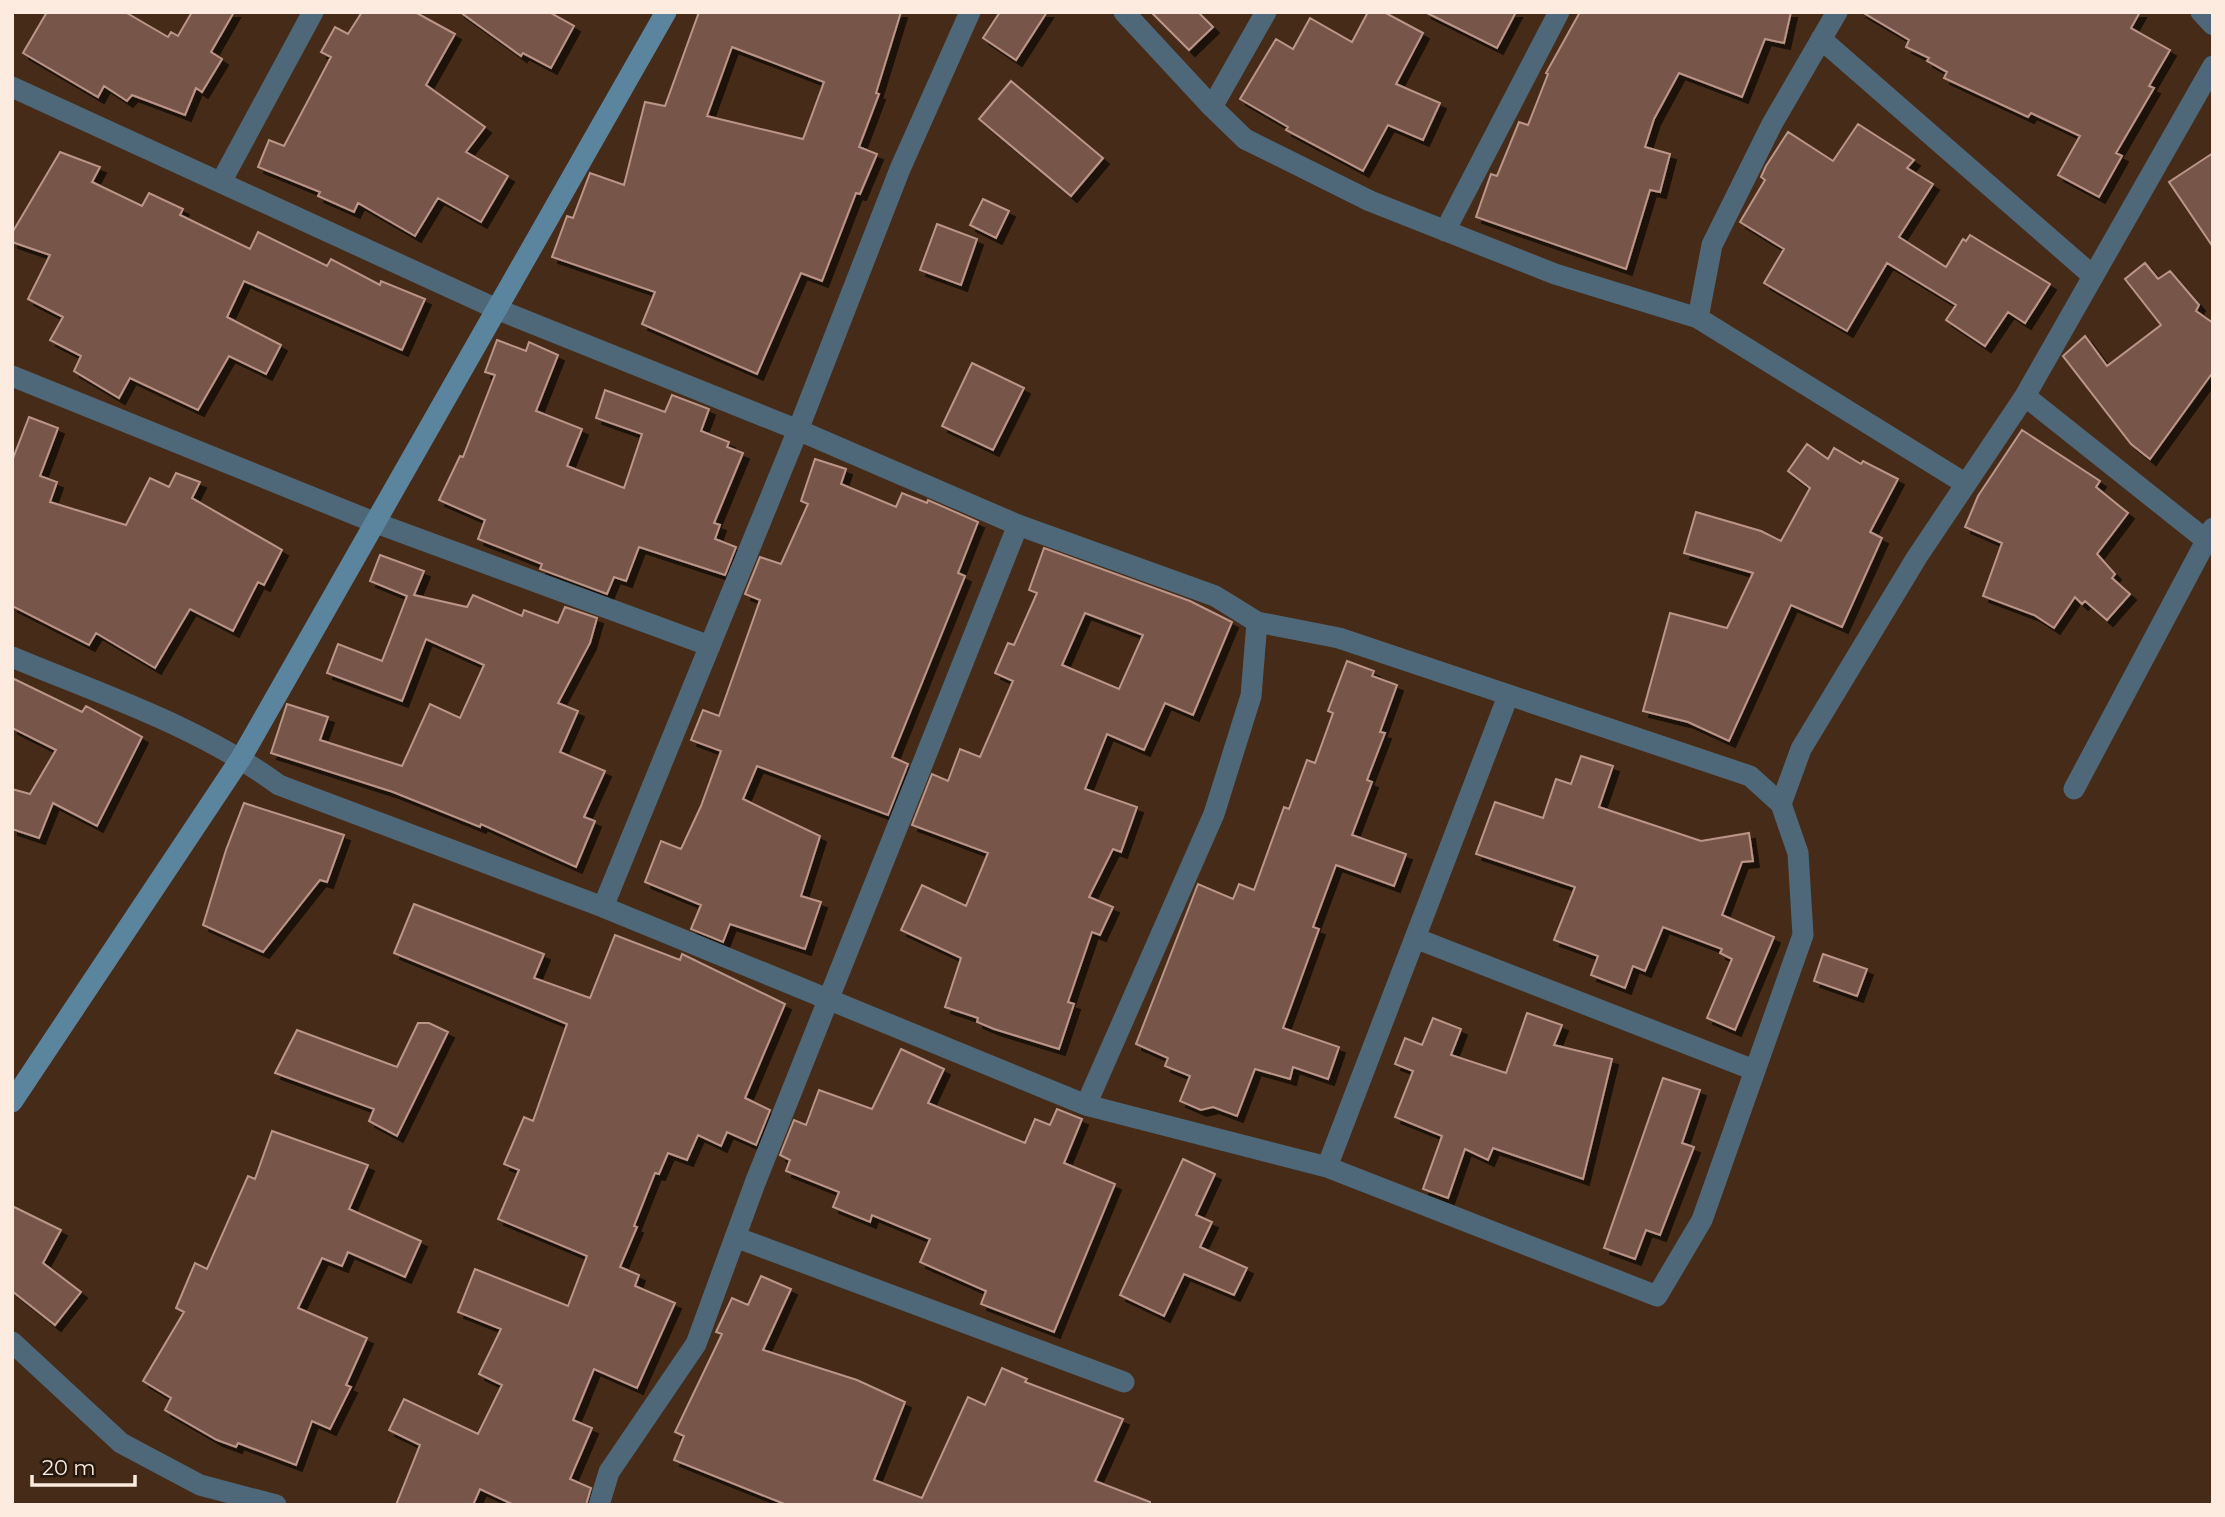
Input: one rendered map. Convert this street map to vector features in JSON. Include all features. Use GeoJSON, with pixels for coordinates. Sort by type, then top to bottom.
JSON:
{"type":"FeatureCollection","features":[{"type":"Feature","properties":{"kind":"main road"},"geometry":{"type":"LineString","coordinates":[[12,1102],[241,758],[499,310],[666,12]]}},
{"type":"Feature","properties":{"kind":"street"},"geometry":{"type":"LineString","coordinates":[[221,182],[313,12]]}},
{"type":"Feature","properties":{"kind":"street"},"geometry":{"type":"LineString","coordinates":[[603,907],[798,430],[900,169],[970,12]]}},
{"type":"Feature","properties":{"kind":"street"},"geometry":{"type":"LineString","coordinates":[[1124,12],[1244,139],[1370,201],[1445,231],[1555,274],[1698,318],[1966,484]]}},
{"type":"Feature","properties":{"kind":"street"},"geometry":{"type":"LineString","coordinates":[[1212,107],[1266,12]]}},
{"type":"Feature","properties":{"kind":"street"},"geometry":{"type":"LineString","coordinates":[[1445,231],[1559,12]]}},
{"type":"Feature","properties":{"kind":"street"},"geometry":{"type":"LineString","coordinates":[[1698,318],[1712,245],[1772,124],[1837,12]]}},
{"type":"Feature","properties":{"kind":"street"},"geometry":{"type":"LineString","coordinates":[[2201,12],[2213,25]]}},
{"type":"Feature","properties":{"kind":"street"},"geometry":{"type":"LineString","coordinates":[[1821,39],[2093,276]]}},
{"type":"Feature","properties":{"kind":"street"},"geometry":{"type":"LineString","coordinates":[[1781,804],[1801,749],[1917,557],[2025,396],[2213,66]]}},
{"type":"Feature","properties":{"kind":"street"},"geometry":{"type":"LineString","coordinates":[[12,87],[499,310],[798,430],[1018,525],[1214,596],[1257,622],[1339,638],[1750,776],[1781,804],[1798,853],[1802,934],[1702,1220],[1657,1296],[1327,1167],[1086,1105],[829,1002],[603,907],[279,785],[241,758],[12,657]]}},
{"type":"Feature","properties":{"kind":"street"},"geometry":{"type":"LineString","coordinates":[[12,376],[376,523],[710,646]]}},
{"type":"Feature","properties":{"kind":"street"},"geometry":{"type":"LineString","coordinates":[[2025,396],[2210,534],[2074,789]]}},
{"type":"Feature","properties":{"kind":"street"},"geometry":{"type":"LineString","coordinates":[[599,1505],[609,1472],[696,1344],[735,1237],[1018,525]]}},
{"type":"Feature","properties":{"kind":"street"},"geometry":{"type":"LineString","coordinates":[[1086,1105],[1214,814],[1251,696],[1257,622]]}},
{"type":"Feature","properties":{"kind":"street"},"geometry":{"type":"LineString","coordinates":[[1327,1167],[1508,696]]}},
{"type":"Feature","properties":{"kind":"street"},"geometry":{"type":"LineString","coordinates":[[1415,938],[1754,1070]]}},
{"type":"Feature","properties":{"kind":"street"},"geometry":{"type":"LineString","coordinates":[[735,1237],[1124,1382]]}},
{"type":"Feature","properties":{"kind":"street"},"geometry":{"type":"LineString","coordinates":[[12,1342],[121,1443],[200,1485],[276,1505]]}},
{"type":"Feature","properties":{"kind":"building"},"geometry":{"type":"Polygon","coordinates":[[[47,12],[125,12],[168,37],[171,32],[178,36],[192,12],[234,12],[211,52],[222,59],[202,92],[196,88],[185,115],[132,95],[127,101],[104,86],[98,97],[23,53],[47,12]]]}},
{"type":"Feature","properties":{"kind":"building"},"geometry":{"type":"Polygon","coordinates":[[[362,12],[415,12],[455,34],[426,85],[485,127],[466,152],[508,176],[481,222],[438,198],[415,236],[358,203],[354,212],[318,196],[320,192],[258,167],[269,140],[284,146],[331,57],[321,52],[335,27],[348,34],[362,12]]]}},
{"type":"Feature","properties":{"kind":"building"},"geometry":{"type":"Polygon","coordinates":[[[460,12],[549,12],[574,26],[551,68],[523,53],[521,56],[460,12]]]}},
{"type":"Feature","properties":{"kind":"building"},"geometry":{"type":"Polygon","coordinates":[[[699,12],[901,12],[876,93],[879,94],[859,147],[877,154],[860,194],[856,193],[822,281],[801,273],[757,374],[642,324],[655,292],[552,257],[567,216],[573,218],[590,173],[624,185],[645,102],[665,106],[699,12]],[[732,47],[707,116],[803,139],[824,82],[732,47]]]}},
{"type":"Feature","properties":{"kind":"building"},"geometry":{"type":"Polygon","coordinates":[[[1000,12],[1047,12],[1016,60],[983,38],[1000,12]]]}},
{"type":"Feature","properties":{"kind":"building"},"geometry":{"type":"Polygon","coordinates":[[[1151,12],[1198,12],[1213,27],[1189,50],[1151,12]]]}},
{"type":"Feature","properties":{"kind":"building"},"geometry":{"type":"Polygon","coordinates":[[[1368,12],[1384,12],[1423,33],[1396,84],[1440,103],[1423,140],[1388,125],[1363,171],[1286,130],[1288,127],[1240,99],[1276,39],[1293,49],[1310,18],[1352,42],[1368,12]]]}},
{"type":"Feature","properties":{"kind":"building"},"geometry":{"type":"Polygon","coordinates":[[[1425,12],[1516,12],[1497,48],[1425,12]]]}},
{"type":"Feature","properties":{"kind":"building"},"geometry":{"type":"Polygon","coordinates":[[[1580,12],[1791,12],[1784,43],[1765,39],[1742,97],[1679,73],[1654,119],[1645,147],[1670,154],[1660,192],[1650,190],[1626,269],[1476,217],[1491,174],[1497,176],[1519,122],[1528,125],[1548,74],[1546,73],[1580,12]]]}},
{"type":"Feature","properties":{"kind":"building"},"geometry":{"type":"Polygon","coordinates":[[[1862,12],[2140,12],[2131,28],[2170,50],[2149,86],[2154,88],[2116,153],[2122,156],[2099,197],[2058,175],[2080,136],[2031,113],[2028,117],[1944,78],[1947,72],[1927,61],[1929,58],[1906,47],[1909,40],[1862,12]]]}},
{"type":"Feature","properties":{"kind":"building"},"geometry":{"type":"Polygon","coordinates":[[[1011,81],[1103,158],[1071,196],[979,119],[1011,81]]]}},
{"type":"Feature","properties":{"kind":"building"},"geometry":{"type":"Polygon","coordinates":[[[1858,124],[1914,160],[1907,168],[1933,184],[1899,237],[1946,267],[1963,239],[1966,241],[1970,235],[2050,284],[2025,323],[2008,312],[1985,346],[1946,320],[1956,305],[1887,263],[1847,331],[1764,283],[1784,249],[1740,222],[1765,180],[1761,177],[1766,166],[1788,132],[1833,161],[1858,124]]]}},
{"type":"Feature","properties":{"kind":"building"},"geometry":{"type":"Polygon","coordinates":[[[60,152],[100,167],[92,182],[142,206],[149,193],[183,209],[180,215],[250,249],[258,232],[327,266],[331,259],[380,285],[381,281],[425,299],[402,350],[244,281],[227,317],[281,345],[266,374],[229,356],[198,410],[130,378],[119,398],[74,371],[81,356],[50,340],[63,317],[28,299],[50,255],[12,242],[12,233],[60,152]]]}},
{"type":"Feature","properties":{"kind":"building"},"geometry":{"type":"Polygon","coordinates":[[[2213,153],[2213,247],[2169,182],[2213,153]]]}},
{"type":"Feature","properties":{"kind":"building"},"geometry":{"type":"Polygon","coordinates":[[[983,199],[1009,211],[996,238],[970,225],[983,199]]]}},
{"type":"Feature","properties":{"kind":"building"},"geometry":{"type":"Polygon","coordinates":[[[937,224],[977,239],[961,285],[920,270],[937,224]]]}},
{"type":"Feature","properties":{"kind":"building"},"geometry":{"type":"Polygon","coordinates":[[[2145,263],[2158,279],[2170,271],[2199,305],[2196,311],[2213,323],[2213,372],[2150,459],[2131,444],[2063,356],[2085,336],[2107,366],[2161,325],[2125,279],[2145,263]]]}},
{"type":"Feature","properties":{"kind":"building"},"geometry":{"type":"Polygon","coordinates":[[[497,340],[526,351],[529,342],[558,355],[536,411],[582,429],[567,466],[624,488],[642,434],[596,418],[605,390],[665,412],[672,395],[709,409],[701,431],[729,442],[727,447],[743,453],[714,523],[720,525],[715,539],[736,547],[725,575],[639,547],[626,581],[614,577],[607,594],[540,569],[542,564],[478,539],[485,520],[439,500],[460,456],[463,457],[495,375],[485,372],[497,340]]]}},
{"type":"Feature","properties":{"kind":"building"},"geometry":{"type":"Polygon","coordinates":[[[972,363],[1024,388],[993,450],[942,426],[972,363]]]}},
{"type":"Feature","properties":{"kind":"building"},"geometry":{"type":"Polygon","coordinates":[[[29,417],[58,428],[40,476],[57,482],[50,502],[126,525],[150,478],[169,487],[176,473],[200,482],[192,498],[282,550],[264,585],[258,582],[233,631],[190,609],[155,668],[96,633],[89,645],[12,606],[12,461],[29,417]]]}},
{"type":"Feature","properties":{"kind":"building"},"geometry":{"type":"Polygon","coordinates":[[[2022,430],[2100,481],[2096,487],[2128,513],[2097,554],[2115,574],[2112,578],[2130,594],[2107,620],[2085,601],[2082,604],[2075,597],[2054,628],[2034,615],[1983,596],[2002,543],[1965,527],[1978,496],[2022,430]]]}},
{"type":"Feature","properties":{"kind":"building"},"geometry":{"type":"Polygon","coordinates":[[[1807,444],[1828,459],[1834,448],[1861,464],[1863,461],[1898,479],[1870,532],[1882,538],[1842,627],[1791,605],[1729,741],[1688,722],[1643,711],[1670,613],[1727,628],[1753,573],[1684,553],[1696,512],[1761,531],[1781,541],[1810,488],[1788,471],[1807,444]]]}},
{"type":"Feature","properties":{"kind":"building"},"geometry":{"type":"Polygon","coordinates":[[[815,459],[846,469],[841,484],[896,507],[902,493],[927,503],[928,500],[978,522],[958,573],[965,576],[892,757],[908,764],[888,815],[757,766],[743,799],[820,836],[801,896],[821,902],[805,949],[730,924],[723,942],[691,929],[701,905],[645,882],[661,841],[681,849],[701,806],[721,751],[691,740],[703,710],[719,716],[760,600],[745,594],[760,557],[781,564],[808,504],[801,501],[815,459]]]}},
{"type":"Feature","properties":{"kind":"building"},"geometry":{"type":"Polygon","coordinates":[[[1044,548],[1190,601],[1232,622],[1193,715],[1165,703],[1144,750],[1107,734],[1085,789],[1137,807],[1121,852],[1113,849],[1089,897],[1113,907],[1100,935],[1092,932],[1068,1002],[1074,1004],[1059,1049],[994,1029],[977,1022],[978,1018],[945,1007],[961,958],[901,930],[922,885],[966,906],[988,853],[912,825],[932,774],[948,781],[960,749],[980,757],[1013,681],[995,673],[1008,643],[1014,645],[1037,593],[1029,590],[1044,548]],[[1085,613],[1062,665],[1119,689],[1143,635],[1085,613]]]}},
{"type":"Feature","properties":{"kind":"building"},"geometry":{"type":"Polygon","coordinates":[[[380,555],[424,571],[414,595],[467,607],[473,595],[522,616],[524,610],[558,623],[565,607],[597,618],[590,643],[558,703],[578,711],[560,752],[605,771],[584,817],[595,821],[576,867],[481,824],[480,827],[393,792],[271,753],[287,704],[328,717],[320,740],[402,766],[430,704],[460,718],[484,665],[426,639],[402,701],[327,673],[338,644],[382,661],[407,596],[370,581],[380,555]]]}},
{"type":"Feature","properties":{"kind":"building"},"geometry":{"type":"Polygon","coordinates":[[[1347,661],[1374,671],[1372,676],[1397,685],[1380,732],[1385,733],[1367,780],[1372,782],[1352,835],[1406,854],[1394,886],[1336,865],[1313,927],[1319,929],[1283,1028],[1339,1047],[1328,1079],[1293,1067],[1290,1079],[1255,1069],[1237,1116],[1213,1107],[1201,1110],[1180,1101],[1190,1076],[1165,1066],[1168,1058],[1136,1044],[1198,884],[1233,899],[1239,884],[1254,890],[1284,807],[1289,809],[1307,760],[1315,763],[1333,713],[1328,711],[1347,661]]]}},
{"type":"Feature","properties":{"kind":"building"},"geometry":{"type":"Polygon","coordinates":[[[12,678],[82,712],[86,706],[142,737],[97,826],[53,803],[39,838],[12,829],[12,789],[30,794],[56,750],[12,728],[12,678]]]}},
{"type":"Feature","properties":{"kind":"building"},"geometry":{"type":"Polygon","coordinates":[[[1581,756],[1613,766],[1599,807],[1701,841],[1749,833],[1753,861],[1742,862],[1722,915],[1774,937],[1735,1030],[1707,1018],[1732,959],[1720,953],[1722,949],[1663,927],[1645,971],[1633,966],[1625,988],[1591,975],[1598,956],[1554,940],[1575,887],[1476,854],[1495,802],[1543,818],[1556,779],[1571,784],[1581,756]]]}},
{"type":"Feature","properties":{"kind":"building"},"geometry":{"type":"Polygon","coordinates":[[[244,803],[344,835],[327,882],[320,880],[263,952],[203,925],[244,803]]]}},
{"type":"Feature","properties":{"kind":"building"},"geometry":{"type":"Polygon","coordinates":[[[414,904],[544,954],[534,978],[590,998],[615,935],[680,960],[682,954],[785,1004],[745,1098],[770,1110],[756,1145],[727,1132],[721,1146],[698,1135],[687,1160],[668,1153],[659,1174],[655,1173],[620,1267],[639,1275],[635,1286],[675,1303],[637,1388],[594,1369],[573,1420],[592,1428],[570,1479],[591,1488],[586,1505],[514,1505],[480,1489],[473,1505],[396,1505],[420,1445],[389,1430],[404,1399],[478,1434],[502,1385],[479,1374],[501,1329],[458,1312],[475,1269],[568,1306],[587,1256],[498,1219],[519,1170],[504,1164],[524,1117],[533,1121],[567,1024],[394,953],[414,904]]]}},
{"type":"Feature","properties":{"kind":"building"},"geometry":{"type":"Polygon","coordinates":[[[1823,954],[1867,969],[1857,996],[1814,981],[1823,954]]]}},
{"type":"Feature","properties":{"kind":"building"},"geometry":{"type":"Polygon","coordinates":[[[1527,1013],[1562,1025],[1554,1045],[1612,1059],[1583,1179],[1493,1148],[1488,1160],[1465,1149],[1448,1198],[1423,1189],[1442,1136],[1395,1117],[1413,1071],[1395,1064],[1405,1038],[1422,1045],[1433,1018],[1461,1029],[1451,1055],[1506,1073],[1527,1013]]]}},
{"type":"Feature","properties":{"kind":"building"},"geometry":{"type":"Polygon","coordinates":[[[418,1023],[429,1023],[448,1032],[397,1136],[369,1121],[374,1109],[275,1073],[297,1030],[397,1067],[418,1023]]]}},
{"type":"Feature","properties":{"kind":"building"},"geometry":{"type":"Polygon","coordinates":[[[901,1049],[944,1069],[928,1103],[1025,1143],[1035,1119],[1050,1125],[1057,1109],[1082,1119],[1064,1163],[1115,1184],[1054,1332],[981,1304],[986,1291],[920,1262],[930,1239],[872,1215],[870,1222],[833,1207],[839,1192],[786,1171],[790,1160],[780,1155],[794,1120],[806,1125],[819,1090],[872,1109],[901,1049]]]}},
{"type":"Feature","properties":{"kind":"building"},"geometry":{"type":"Polygon","coordinates":[[[1663,1078],[1700,1090],[1682,1143],[1694,1147],[1660,1235],[1646,1230],[1635,1259],[1604,1248],[1663,1078]]]}},
{"type":"Feature","properties":{"kind":"building"},"geometry":{"type":"Polygon","coordinates":[[[272,1131],[368,1165],[349,1209],[421,1241],[405,1277],[348,1252],[342,1266],[322,1258],[298,1308],[367,1338],[346,1385],[351,1387],[330,1429],[312,1421],[296,1465],[238,1443],[236,1447],[217,1440],[165,1410],[171,1398],[143,1381],[184,1312],[176,1308],[195,1263],[207,1269],[248,1176],[255,1179],[272,1131]]]}},
{"type":"Feature","properties":{"kind":"building"},"geometry":{"type":"Polygon","coordinates":[[[1183,1159],[1215,1174],[1196,1215],[1212,1222],[1200,1247],[1247,1268],[1234,1295],[1184,1274],[1164,1316],[1120,1295],[1183,1159]]]}},
{"type":"Feature","properties":{"kind":"building"},"geometry":{"type":"Polygon","coordinates":[[[12,1206],[61,1230],[43,1263],[81,1292],[55,1325],[12,1291],[12,1206]]]}},
{"type":"Feature","properties":{"kind":"building"},"geometry":{"type":"Polygon","coordinates":[[[761,1276],[791,1289],[763,1350],[857,1380],[905,1402],[874,1480],[922,1498],[968,1397],[985,1405],[1002,1368],[1027,1379],[1025,1382],[1123,1419],[1095,1481],[1150,1502],[1150,1505],[787,1505],[674,1460],[684,1436],[675,1432],[722,1334],[716,1332],[732,1298],[748,1305],[761,1276]]]}}]}
